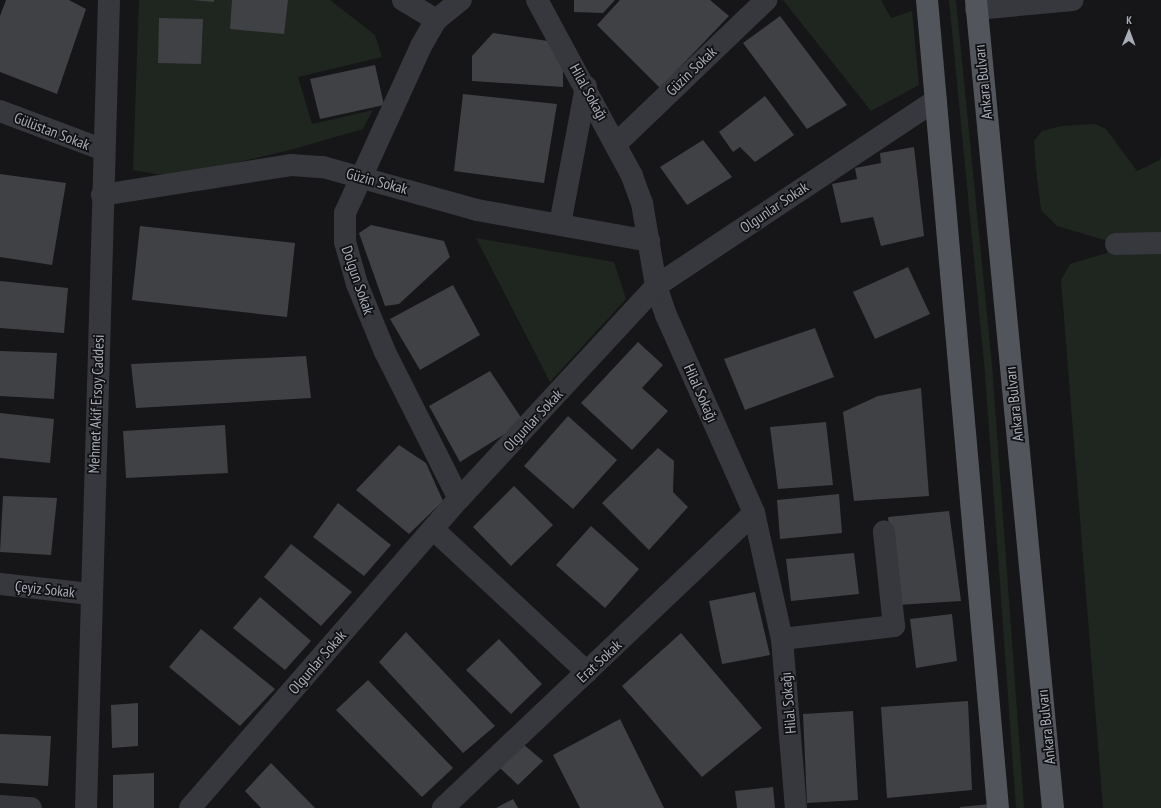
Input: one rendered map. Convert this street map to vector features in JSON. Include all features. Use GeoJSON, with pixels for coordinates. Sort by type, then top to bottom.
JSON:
{"type":"FeatureCollection","features":[{"type":"Feature","properties":{"kind":"main road"},"geometry":{"type":"LineString","coordinates":[[927,0],[998,808]]}},
{"type":"Feature","properties":{"kind":"main road","name":"Ankara Bulvarı"},"geometry":{"type":"LineString","coordinates":[[976,4],[1053,808]]}},
{"type":"Feature","properties":{"kind":"street","name":"Mehmet Akif Ersoy Caddesi"},"geometry":{"type":"LineString","coordinates":[[86,808],[90,594],[109,0]]}},
{"type":"Feature","properties":{"kind":"street"},"geometry":{"type":"LineString","coordinates":[[403,0],[436,20]]}},
{"type":"Feature","properties":{"kind":"street","name":"Dolgun Sokak"},"geometry":{"type":"LineString","coordinates":[[459,500],[385,352],[357,284],[345,242],[345,213],[360,175],[421,46],[436,20],[461,0]]}},
{"type":"Feature","properties":{"kind":"street","name":"Hilal Sokağı"},"geometry":{"type":"LineString","coordinates":[[537,0],[617,143],[642,203],[656,286],[754,513],[782,638],[796,808]]}},
{"type":"Feature","properties":{"kind":"street","name":"Güzin Sokak"},"geometry":{"type":"LineString","coordinates":[[617,143],[766,0]]}},
{"type":"Feature","properties":{"kind":"street"},"geometry":{"type":"LineString","coordinates":[[976,4],[1073,0]]}},
{"type":"Feature","properties":{"kind":"street"},"geometry":{"type":"LineString","coordinates":[[560,224],[586,86]]}},
{"type":"Feature","properties":{"kind":"street","name":"Olgunlar Sokak"},"geometry":{"type":"LineString","coordinates":[[190,808],[459,500],[656,286],[936,100]]}},
{"type":"Feature","properties":{"kind":"street","name":"Gülüstan Sokak"},"geometry":{"type":"LineString","coordinates":[[0,111],[104,150]]}},
{"type":"Feature","properties":{"kind":"street","name":"Güzin Sokak"},"geometry":{"type":"LineString","coordinates":[[102,195],[291,165],[323,167],[360,175],[477,210],[649,241]]}},
{"type":"Feature","properties":{"kind":"street"},"geometry":{"type":"LineString","coordinates":[[1116,244],[1161,242]]}},
{"type":"Feature","properties":{"kind":"street","name":"Erat Sokak"},"geometry":{"type":"LineString","coordinates":[[443,808],[754,513]]}},
{"type":"Feature","properties":{"kind":"street"},"geometry":{"type":"LineString","coordinates":[[434,529],[587,672]]}},
{"type":"Feature","properties":{"kind":"street"},"geometry":{"type":"LineString","coordinates":[[782,638],[894,626],[884,532]]}},
{"type":"Feature","properties":{"kind":"street","name":"Çeyiz Sokak"},"geometry":{"type":"LineString","coordinates":[[0,584],[90,594]]}},
{"type":"Feature","properties":{"kind":"street"},"geometry":{"type":"LineString","coordinates":[[0,806],[31,808]]}},
{"type":"Feature","properties":{"kind":"shaded area"},"geometry":{"type":"Polygon","coordinates":[[[139,0],[330,0],[375,35],[382,57],[298,77],[312,124],[373,110],[363,129],[290,150],[174,177],[133,170],[139,0]]]}},
{"type":"Feature","properties":{"kind":"shaded area"},"geometry":{"type":"Polygon","coordinates":[[[783,0],[881,0],[891,18],[912,11],[919,85],[871,111],[783,0]]]}},
{"type":"Feature","properties":{"kind":"shaded area"},"geometry":{"type":"Polygon","coordinates":[[[949,0],[956,0],[992,365],[1024,808],[1016,808],[985,373],[949,0]]]}},
{"type":"Feature","properties":{"kind":"shaded area"},"geometry":{"type":"Polygon","coordinates":[[[1095,124],[1106,129],[1137,171],[1160,160],[1161,155],[1161,808],[1103,808],[1061,280],[1070,264],[1107,253],[1108,241],[1057,226],[1041,210],[1036,169],[1034,141],[1042,131],[1061,126],[1095,124]]]}},
{"type":"Feature","properties":{"kind":"shaded area"},"geometry":{"type":"Polygon","coordinates":[[[476,238],[614,262],[626,299],[550,382],[476,238]]]}},
{"type":"Feature","properties":{"kind":"building"},"geometry":{"type":"Polygon","coordinates":[[[6,0],[69,0],[86,9],[57,94],[0,72],[0,16],[6,0]]]}},
{"type":"Feature","properties":{"kind":"building"},"geometry":{"type":"Polygon","coordinates":[[[192,0],[214,0],[214,2],[192,0]]]}},
{"type":"Feature","properties":{"kind":"building"},"geometry":{"type":"Polygon","coordinates":[[[232,0],[288,0],[284,34],[230,29],[232,0]]]}},
{"type":"Feature","properties":{"kind":"building"},"geometry":{"type":"Polygon","coordinates":[[[574,0],[615,0],[603,13],[574,12],[574,0]]]}},
{"type":"Feature","properties":{"kind":"building"},"geometry":{"type":"Polygon","coordinates":[[[620,0],[710,0],[729,16],[660,88],[597,25],[620,0]]]}},
{"type":"Feature","properties":{"kind":"building"},"geometry":{"type":"Polygon","coordinates":[[[780,16],[847,105],[807,129],[743,43],[780,16]]]}},
{"type":"Feature","properties":{"kind":"building"},"geometry":{"type":"Polygon","coordinates":[[[159,18],[203,19],[201,64],[158,63],[159,18]]]}},
{"type":"Feature","properties":{"kind":"building"},"geometry":{"type":"Polygon","coordinates":[[[493,33],[548,41],[563,66],[563,87],[472,81],[472,56],[493,33]]]}},
{"type":"Feature","properties":{"kind":"building"},"geometry":{"type":"Polygon","coordinates":[[[375,65],[384,105],[320,119],[310,79],[375,65]]]}},
{"type":"Feature","properties":{"kind":"building"},"geometry":{"type":"Polygon","coordinates":[[[463,94],[557,104],[544,183],[454,171],[463,94]]]}},
{"type":"Feature","properties":{"kind":"building"},"geometry":{"type":"Polygon","coordinates":[[[765,96],[794,135],[755,162],[740,147],[733,152],[719,132],[765,96]]]}},
{"type":"Feature","properties":{"kind":"building"},"geometry":{"type":"Polygon","coordinates":[[[703,140],[732,177],[687,205],[660,167],[703,140]]]}},
{"type":"Feature","properties":{"kind":"building"},"geometry":{"type":"Polygon","coordinates":[[[914,147],[924,236],[881,246],[873,217],[841,223],[832,184],[857,179],[855,168],[881,163],[880,153],[914,147]]]}},
{"type":"Feature","properties":{"kind":"building"},"geometry":{"type":"Polygon","coordinates":[[[0,174],[66,183],[52,265],[0,257],[0,174]]]}},
{"type":"Feature","properties":{"kind":"building"},"geometry":{"type":"Polygon","coordinates":[[[371,225],[444,241],[450,257],[399,304],[385,306],[359,233],[371,225]]]}},
{"type":"Feature","properties":{"kind":"building"},"geometry":{"type":"Polygon","coordinates":[[[140,226],[295,243],[287,317],[132,300],[140,226]]]}},
{"type":"Feature","properties":{"kind":"building"},"geometry":{"type":"Polygon","coordinates":[[[908,267],[930,314],[875,339],[853,292],[908,267]]]}},
{"type":"Feature","properties":{"kind":"building"},"geometry":{"type":"Polygon","coordinates":[[[0,281],[68,288],[64,333],[0,328],[0,281]]]}},
{"type":"Feature","properties":{"kind":"building"},"geometry":{"type":"Polygon","coordinates":[[[453,285],[480,335],[420,370],[390,319],[453,285]]]}},
{"type":"Feature","properties":{"kind":"building"},"geometry":{"type":"Polygon","coordinates":[[[815,328],[834,377],[745,410],[724,359],[815,328]]]}},
{"type":"Feature","properties":{"kind":"building"},"geometry":{"type":"Polygon","coordinates":[[[638,342],[663,365],[642,388],[668,411],[632,450],[581,403],[638,342]]]}},
{"type":"Feature","properties":{"kind":"building"},"geometry":{"type":"Polygon","coordinates":[[[0,351],[57,353],[54,399],[0,396],[0,351]]]}},
{"type":"Feature","properties":{"kind":"building"},"geometry":{"type":"Polygon","coordinates":[[[306,356],[311,398],[136,408],[131,364],[306,356]]]}},
{"type":"Feature","properties":{"kind":"building"},"geometry":{"type":"Polygon","coordinates":[[[490,371],[524,422],[460,462],[429,406],[490,371]]]}},
{"type":"Feature","properties":{"kind":"building"},"geometry":{"type":"Polygon","coordinates":[[[921,388],[929,496],[854,501],[843,412],[878,396],[921,388]]]}},
{"type":"Feature","properties":{"kind":"building"},"geometry":{"type":"Polygon","coordinates":[[[0,413],[54,419],[50,463],[0,458],[0,413]]]}},
{"type":"Feature","properties":{"kind":"building"},"geometry":{"type":"Polygon","coordinates":[[[568,416],[617,460],[573,509],[524,466],[568,416]]]}},
{"type":"Feature","properties":{"kind":"building"},"geometry":{"type":"Polygon","coordinates":[[[826,422],[833,485],[778,489],[770,427],[826,422]]]}},
{"type":"Feature","properties":{"kind":"building"},"geometry":{"type":"Polygon","coordinates":[[[225,425],[228,473],[126,478],[123,431],[225,425]]]}},
{"type":"Feature","properties":{"kind":"building"},"geometry":{"type":"Polygon","coordinates":[[[399,445],[426,463],[443,501],[409,534],[356,490],[399,445]]]}},
{"type":"Feature","properties":{"kind":"building"},"geometry":{"type":"Polygon","coordinates":[[[658,448],[674,461],[673,492],[688,507],[649,550],[602,503],[658,448]]]}},
{"type":"Feature","properties":{"kind":"building"},"geometry":{"type":"Polygon","coordinates":[[[514,486],[553,525],[511,566],[473,527],[514,486]]]}},
{"type":"Feature","properties":{"kind":"building"},"geometry":{"type":"Polygon","coordinates":[[[839,494],[842,533],[780,539],[777,500],[839,494]]]}},
{"type":"Feature","properties":{"kind":"building"},"geometry":{"type":"Polygon","coordinates":[[[3,496],[57,498],[51,555],[0,552],[3,496]]]}},
{"type":"Feature","properties":{"kind":"building"},"geometry":{"type":"Polygon","coordinates":[[[338,503],[391,545],[364,576],[313,537],[338,503]]]}},
{"type":"Feature","properties":{"kind":"building"},"geometry":{"type":"Polygon","coordinates":[[[949,511],[961,601],[897,605],[888,517],[949,511]]]}},
{"type":"Feature","properties":{"kind":"building"},"geometry":{"type":"Polygon","coordinates":[[[591,526],[639,569],[605,608],[556,565],[591,526]]]}},
{"type":"Feature","properties":{"kind":"building"},"geometry":{"type":"Polygon","coordinates":[[[291,544],[352,592],[321,626],[264,577],[291,544]]]}},
{"type":"Feature","properties":{"kind":"building"},"geometry":{"type":"Polygon","coordinates":[[[854,553],[859,594],[791,601],[786,559],[854,553]]]}},
{"type":"Feature","properties":{"kind":"building"},"geometry":{"type":"Polygon","coordinates":[[[755,592],[770,655],[722,664],[709,601],[755,592]]]}},
{"type":"Feature","properties":{"kind":"building"},"geometry":{"type":"Polygon","coordinates":[[[260,597],[311,641],[285,670],[233,628],[260,597]]]}},
{"type":"Feature","properties":{"kind":"building"},"geometry":{"type":"Polygon","coordinates":[[[952,614],[957,661],[916,668],[910,619],[952,614]]]}},
{"type":"Feature","properties":{"kind":"building"},"geometry":{"type":"Polygon","coordinates":[[[201,629],[275,689],[240,726],[169,667],[201,629]]]}},
{"type":"Feature","properties":{"kind":"building"},"geometry":{"type":"Polygon","coordinates":[[[406,632],[495,726],[463,753],[379,662],[406,632]]]}},
{"type":"Feature","properties":{"kind":"building"},"geometry":{"type":"Polygon","coordinates":[[[681,633],[762,728],[702,777],[622,686],[681,633]]]}},
{"type":"Feature","properties":{"kind":"building"},"geometry":{"type":"Polygon","coordinates":[[[499,639],[542,684],[511,714],[466,670],[499,639]]]}},
{"type":"Feature","properties":{"kind":"building"},"geometry":{"type":"Polygon","coordinates":[[[368,680],[453,768],[422,797],[336,710],[368,680]]]}},
{"type":"Feature","properties":{"kind":"building"},"geometry":{"type":"Polygon","coordinates":[[[968,701],[972,790],[887,798],[881,707],[968,701]]]}},
{"type":"Feature","properties":{"kind":"building"},"geometry":{"type":"Polygon","coordinates":[[[138,703],[138,746],[112,748],[111,705],[138,703]]]}},
{"type":"Feature","properties":{"kind":"building"},"geometry":{"type":"Polygon","coordinates":[[[853,711],[858,800],[807,803],[803,714],[853,711]]]}},
{"type":"Feature","properties":{"kind":"building"},"geometry":{"type":"Polygon","coordinates":[[[620,719],[664,808],[580,808],[553,755],[620,719]]]}},
{"type":"Feature","properties":{"kind":"building"},"geometry":{"type":"Polygon","coordinates":[[[0,734],[51,736],[48,786],[0,783],[0,734]]]}},
{"type":"Feature","properties":{"kind":"building"},"geometry":{"type":"Polygon","coordinates":[[[523,744],[543,761],[518,785],[499,767],[523,744]]]}},
{"type":"Feature","properties":{"kind":"building"},"geometry":{"type":"Polygon","coordinates":[[[271,763],[315,808],[261,808],[245,791],[271,763]]]}},
{"type":"Feature","properties":{"kind":"building"},"geometry":{"type":"Polygon","coordinates":[[[154,773],[154,808],[113,808],[113,775],[154,773]]]}},
{"type":"Feature","properties":{"kind":"building"},"geometry":{"type":"Polygon","coordinates":[[[773,787],[775,808],[737,808],[735,791],[773,787]]]}},
{"type":"Feature","properties":{"kind":"building"},"geometry":{"type":"Polygon","coordinates":[[[513,799],[518,808],[496,808],[513,799]]]}},
{"type":"Feature","properties":{"kind":"building"},"geometry":{"type":"Polygon","coordinates":[[[991,804],[991,808],[960,808],[960,807],[991,804]]]}}]}
